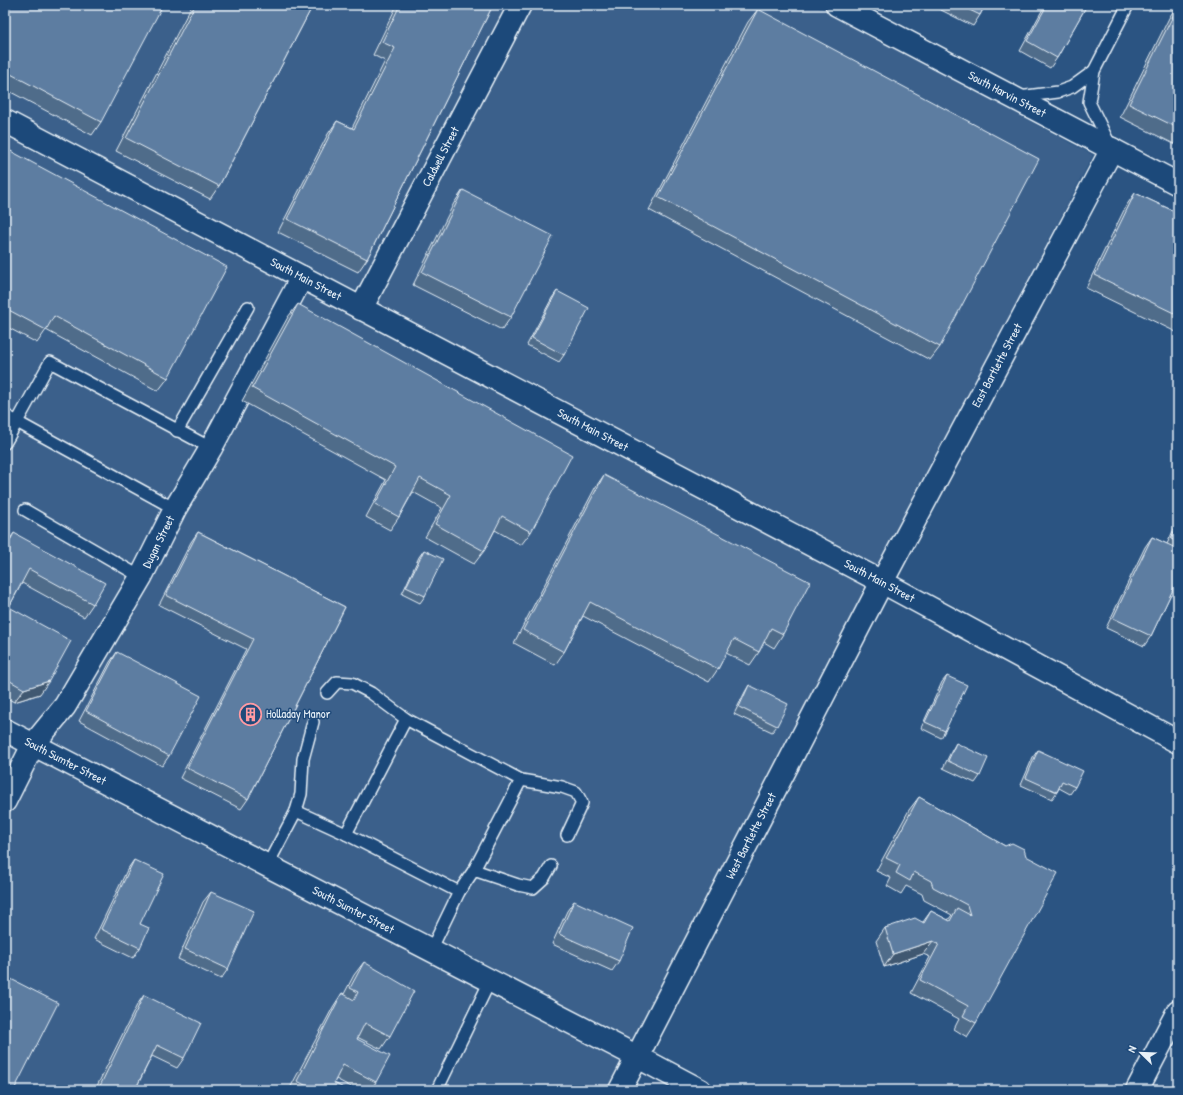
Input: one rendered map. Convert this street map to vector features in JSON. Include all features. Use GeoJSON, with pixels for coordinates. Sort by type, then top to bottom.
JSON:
{"type":"FeatureCollection","features":[{"type":"Feature","properties":{"kind":"street","name":"Caldwell Street"},"geometry":{"type":"LineString","coordinates":[[361,309],[520,5]]}},
{"type":"Feature","properties":{"kind":"street","name":"South Harvin Street"},"geometry":{"type":"LineString","coordinates":[[837,5],[1178,184]]}},
{"type":"Feature","properties":{"kind":"street","name":"South Main Street"},"geometry":{"type":"LineString","coordinates":[[5,121],[882,582],[1178,742]]}},
{"type":"Feature","properties":{"kind":"street","name":"East Bartlette Street"},"geometry":{"type":"LineString","coordinates":[[882,582],[1112,149]]}},
{"type":"Feature","properties":{"kind":"street","name":"Dugan Street"},"geometry":{"type":"LineString","coordinates":[[5,801],[33,745],[65,706],[141,577],[176,508],[211,448],[302,277]]}},
{"type":"Feature","properties":{"kind":"street","name":"West Bartlette Street"},"geometry":{"type":"LineString","coordinates":[[620,1090],[636,1056],[882,582]]}},
{"type":"Feature","properties":{"kind":"street","name":"South Sumter Street"},"geometry":{"type":"LineString","coordinates":[[5,730],[700,1090]]}},
{"type":"Feature","properties":{"kind":"street"},"geometry":{"type":"LineString","coordinates":[[1137,1090],[1178,1011]]}},
{"type":"Feature","properties":{"kind":"lane"},"geometry":{"type":"LineString","coordinates":[[1112,149],[1089,102],[1094,71],[1128,5]]}},
{"type":"Feature","properties":{"kind":"lane"},"geometry":{"type":"LineString","coordinates":[[1014,98],[1058,92],[1072,87],[1094,71]]}},
{"type":"Feature","properties":{"kind":"lane"},"geometry":{"type":"LineString","coordinates":[[177,431],[248,307]]}},
{"type":"Feature","properties":{"kind":"lane"},"geometry":{"type":"LineString","coordinates":[[5,443],[50,362],[211,448]]}},
{"type":"Feature","properties":{"kind":"lane"},"geometry":{"type":"LineString","coordinates":[[5,415],[176,508]]}},
{"type":"Feature","properties":{"kind":"lane"},"geometry":{"type":"LineString","coordinates":[[25,510],[141,577]]}},
{"type":"Feature","properties":{"kind":"lane"},"geometry":{"type":"LineString","coordinates":[[327,693],[337,682],[352,683],[371,693],[406,719],[521,780],[562,787],[576,792],[582,803],[567,836]]}},
{"type":"Feature","properties":{"kind":"lane"},"geometry":{"type":"LineString","coordinates":[[346,834],[406,719]]}},
{"type":"Feature","properties":{"kind":"lane"},"geometry":{"type":"LineString","coordinates":[[267,866],[296,811],[301,794],[303,759],[313,722]]}},
{"type":"Feature","properties":{"kind":"lane"},"geometry":{"type":"LineString","coordinates":[[431,950],[459,892],[474,870],[521,780]]}},
{"type":"Feature","properties":{"kind":"lane"},"geometry":{"type":"LineString","coordinates":[[296,811],[346,834],[459,892]]}},
{"type":"Feature","properties":{"kind":"lane"},"geometry":{"type":"LineString","coordinates":[[474,870],[518,885],[533,888],[544,878],[551,866]]}},
{"type":"Feature","properties":{"kind":"lane"},"geometry":{"type":"LineString","coordinates":[[437,1090],[490,981]]}},
{"type":"Feature","properties":{"kind":"shaded area"},"geometry":{"type":"Polygon","coordinates":[[[5,5],[814,5],[1093,155],[608,1090],[5,1090],[5,5]]]}},
{"type":"Feature","properties":{"kind":"building"},"geometry":{"type":"Polygon","coordinates":[[[5,5],[163,5],[101,122],[5,71],[5,5]]]}},
{"type":"Feature","properties":{"kind":"building"},"geometry":{"type":"Polygon","coordinates":[[[195,5],[313,5],[219,186],[126,138],[195,5]]]}},
{"type":"Feature","properties":{"kind":"building"},"geometry":{"type":"Polygon","coordinates":[[[400,5],[493,5],[367,259],[287,219],[337,121],[354,129],[395,48],[382,42],[400,5]]]}},
{"type":"Feature","properties":{"kind":"building"},"geometry":{"type":"Polygon","coordinates":[[[959,5],[985,5],[980,15],[959,5]]]}},
{"type":"Feature","properties":{"kind":"building"},"geometry":{"type":"Polygon","coordinates":[[[1047,5],[1087,5],[1057,58],[1027,41],[1047,5]]]}},
{"type":"Feature","properties":{"kind":"building"},"geometry":{"type":"Polygon","coordinates":[[[1178,6],[1178,128],[1129,104],[1178,6]]]}},
{"type":"Feature","properties":{"kind":"building"},"geometry":{"type":"Polygon","coordinates":[[[758,9],[1039,159],[940,347],[658,197],[758,9]]]}},
{"type":"Feature","properties":{"kind":"building"},"geometry":{"type":"Polygon","coordinates":[[[5,148],[227,267],[168,378],[54,316],[46,330],[5,308],[5,148]]]}},
{"type":"Feature","properties":{"kind":"building"},"geometry":{"type":"Polygon","coordinates":[[[463,190],[553,236],[511,317],[422,272],[463,190]]]}},
{"type":"Feature","properties":{"kind":"building"},"geometry":{"type":"Polygon","coordinates":[[[1135,193],[1178,213],[1178,315],[1095,275],[1135,193]]]}},
{"type":"Feature","properties":{"kind":"building"},"geometry":{"type":"Polygon","coordinates":[[[557,291],[589,308],[564,355],[532,338],[557,291]]]}},
{"type":"Feature","properties":{"kind":"building"},"geometry":{"type":"Polygon","coordinates":[[[298,304],[572,455],[531,532],[502,516],[484,551],[435,524],[451,495],[420,478],[399,517],[375,504],[395,467],[252,388],[298,304]]]}},
{"type":"Feature","properties":{"kind":"building"},"geometry":{"type":"Polygon","coordinates":[[[604,475],[810,582],[783,634],[771,628],[759,652],[734,639],[718,669],[590,602],[564,652],[523,630],[604,475]]]}},
{"type":"Feature","properties":{"kind":"building"},"geometry":{"type":"Polygon","coordinates":[[[1178,524],[1178,542],[1171,539],[1178,524]]]}},
{"type":"Feature","properties":{"kind":"building","name":"Holladay Manor"},"geometry":{"type":"Polygon","coordinates":[[[198,532],[345,607],[248,799],[187,768],[253,639],[166,595],[198,532]]]}},
{"type":"Feature","properties":{"kind":"building"},"geometry":{"type":"Polygon","coordinates":[[[14,533],[105,583],[93,604],[29,569],[9,607],[71,641],[49,681],[24,689],[5,678],[5,550],[14,533]]]}},
{"type":"Feature","properties":{"kind":"building"},"geometry":{"type":"Polygon","coordinates":[[[1152,537],[1178,549],[1178,579],[1151,636],[1113,618],[1152,537]]]}},
{"type":"Feature","properties":{"kind":"building"},"geometry":{"type":"Polygon","coordinates":[[[424,550],[443,559],[425,596],[406,587],[424,550]]]}},
{"type":"Feature","properties":{"kind":"building"},"geometry":{"type":"Polygon","coordinates":[[[117,652],[201,696],[169,756],[86,711],[117,652]]]}},
{"type":"Feature","properties":{"kind":"building"},"geometry":{"type":"Polygon","coordinates":[[[947,676],[967,685],[945,731],[925,722],[947,676]]]}},
{"type":"Feature","properties":{"kind":"building"},"geometry":{"type":"Polygon","coordinates":[[[749,685],[788,704],[777,726],[739,707],[749,685]]]}},
{"type":"Feature","properties":{"kind":"building"},"geometry":{"type":"Polygon","coordinates":[[[956,743],[988,758],[980,776],[948,761],[956,743]]]}},
{"type":"Feature","properties":{"kind":"building"},"geometry":{"type":"Polygon","coordinates":[[[1038,750],[1083,771],[1075,787],[1062,781],[1057,792],[1026,778],[1038,750]]]}},
{"type":"Feature","properties":{"kind":"building"},"geometry":{"type":"Polygon","coordinates":[[[919,797],[1005,846],[1012,843],[1024,849],[1026,856],[1058,873],[976,1023],[963,1016],[968,1006],[920,980],[939,944],[933,941],[893,954],[885,928],[915,918],[924,923],[931,911],[950,921],[957,908],[970,915],[967,905],[933,887],[931,881],[914,872],[910,881],[896,873],[900,865],[886,858],[919,797]]]}},
{"type":"Feature","properties":{"kind":"building"},"geometry":{"type":"Polygon","coordinates":[[[134,860],[164,874],[140,924],[149,928],[140,948],[101,929],[134,860]]]}},
{"type":"Feature","properties":{"kind":"building"},"geometry":{"type":"Polygon","coordinates":[[[211,892],[254,911],[228,969],[185,949],[211,892]]]}},
{"type":"Feature","properties":{"kind":"building"},"geometry":{"type":"Polygon","coordinates":[[[574,901],[633,928],[619,961],[559,934],[574,901]]]}},
{"type":"Feature","properties":{"kind":"building"},"geometry":{"type":"Polygon","coordinates":[[[364,962],[414,991],[390,1036],[365,1023],[357,1039],[390,1056],[376,1082],[343,1065],[334,1083],[347,1090],[307,1090],[309,1087],[297,1081],[342,993],[354,1000],[358,992],[350,988],[364,962]]]}},
{"type":"Feature","properties":{"kind":"building"},"geometry":{"type":"Polygon","coordinates":[[[5,976],[58,1003],[14,1090],[5,1090],[5,976]]]}},
{"type":"Feature","properties":{"kind":"building"},"geometry":{"type":"Polygon","coordinates":[[[144,995],[201,1023],[184,1058],[157,1045],[135,1090],[98,1090],[144,995]]]}},
{"type":"Feature","properties":{"kind":"place","name":"Holladay Manor"},"geometry":{"type":"Point","coordinates":[251,714]}}]}
